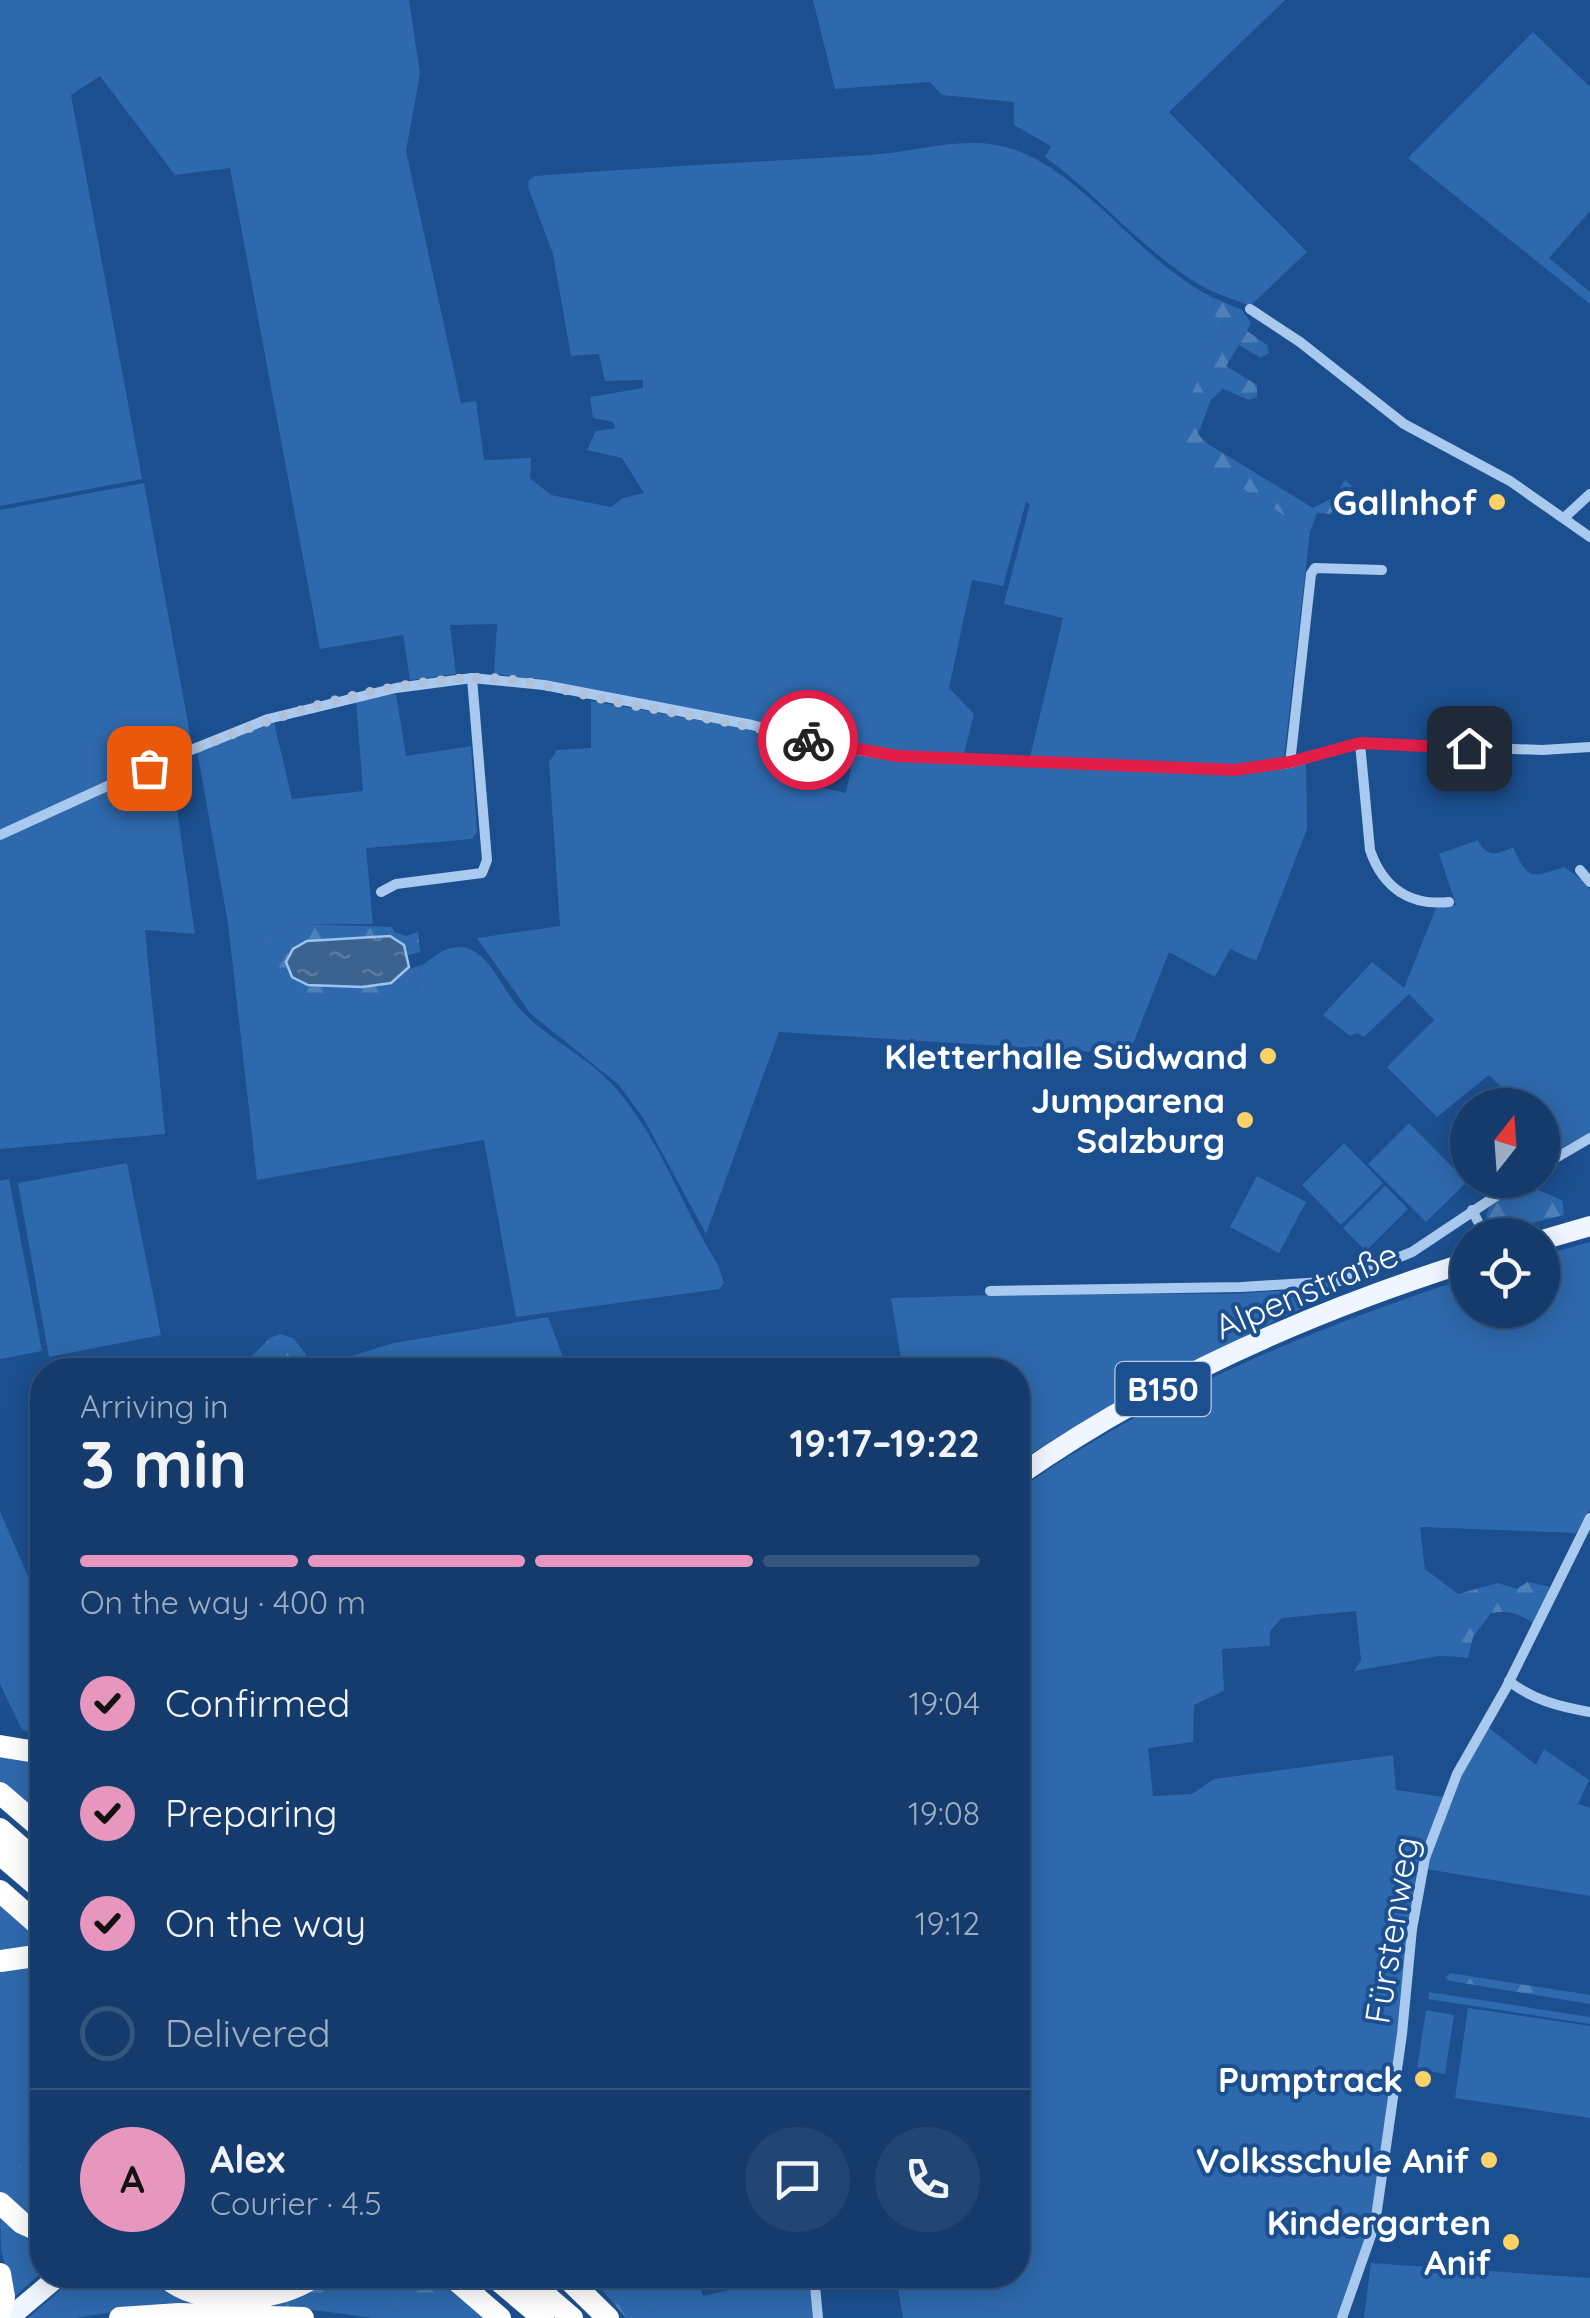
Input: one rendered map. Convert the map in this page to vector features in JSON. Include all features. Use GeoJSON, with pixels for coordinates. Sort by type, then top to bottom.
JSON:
{"type":"FeatureCollection","features":[{"type":"Feature","properties":{"kind":"highway"},"geometry":{"type":"LineString","coordinates":[[0,1746],[30,1750]]}},
{"type":"Feature","properties":{"kind":"highway"},"geometry":{"type":"LineString","coordinates":[[0,1793],[30,1819]]}},
{"type":"Feature","properties":{"kind":"highway"},"geometry":{"type":"LineString","coordinates":[[0,1830],[30,1856]]}},
{"type":"Feature","properties":{"kind":"highway"},"geometry":{"type":"LineString","coordinates":[[0,1854],[30,1880]]}},
{"type":"Feature","properties":{"kind":"highway"},"geometry":{"type":"LineString","coordinates":[[0,1892],[30,1918]]}},
{"type":"Feature","properties":{"kind":"highway"},"geometry":{"type":"LineString","coordinates":[[0,1961],[30,1957]]}},
{"type":"Feature","properties":{"kind":"highway"},"geometry":{"type":"LineString","coordinates":[[0,2203],[30,2227]]}},
{"type":"Feature","properties":{"kind":"highway"},"geometry":{"type":"LineString","coordinates":[[0,2274],[4,2297],[0,2313]]}},
{"type":"Feature","properties":{"kind":"highway"},"geometry":{"type":"LineString","coordinates":[[182,2288],[265,2298],[299,2288]]}},
{"type":"Feature","properties":{"kind":"highway"},"geometry":{"type":"LineString","coordinates":[[465,2288],[500,2318]]}},
{"type":"Feature","properties":{"kind":"highway"},"geometry":{"type":"LineString","coordinates":[[507,2288],[543,2318]]}},
{"type":"Feature","properties":{"kind":"highway"},"geometry":{"type":"LineString","coordinates":[[537,2288],[572,2318]]}},
{"type":"Feature","properties":{"kind":"highway"},"geometry":{"type":"LineString","coordinates":[[577,2288],[608,2318]]}},
{"type":"Feature","properties":{"kind":"highway"},"geometry":{"type":"LineString","coordinates":[[589,2288],[608,2318]]}},
{"type":"Feature","properties":{"kind":"highway"},"geometry":{"type":"LineString","coordinates":[[120,2318],[179,2314],[303,2318]]}},
{"type":"Feature","properties":{"kind":"main road"},"geometry":{"type":"LineString","coordinates":[[1560,1235],[1590,1226]]}},
{"type":"Feature","properties":{"kind":"main road","name":"Alpenstraße"},"geometry":{"type":"LineString","coordinates":[[1030,1468],[1149,1396],[1245,1347],[1450,1268]]}},
{"type":"Feature","properties":{"kind":"main road"},"geometry":{"type":"LineString","coordinates":[[9,2318],[45,2288]]}},
{"type":"Feature","properties":{"kind":"street"},"geometry":{"type":"LineString","coordinates":[[1250,310],[1300,342],[1404,424],[1510,481],[1590,537]]}},
{"type":"Feature","properties":{"kind":"street"},"geometry":{"type":"LineString","coordinates":[[1565,517],[1590,494]]}},
{"type":"Feature","properties":{"kind":"street"},"geometry":{"type":"LineString","coordinates":[[1290,762],[1311,574],[1315,568],[1382,570]]}},
{"type":"Feature","properties":{"kind":"street"},"geometry":{"type":"LineString","coordinates":[[382,892],[396,884],[482,873],[487,860],[472,678]]}},
{"type":"Feature","properties":{"kind":"street"},"geometry":{"type":"LineString","coordinates":[[0,835],[268,719],[396,688],[472,678],[544,685],[752,725],[835,747],[897,756],[1235,770],[1290,762],[1360,743],[1542,750],[1590,746]]}},
{"type":"Feature","properties":{"kind":"street"},"geometry":{"type":"LineString","coordinates":[[1360,743],[1370,850],[1376,867],[1389,885],[1407,898],[1433,904],[1449,902]]}},
{"type":"Feature","properties":{"kind":"street"},"geometry":{"type":"LineString","coordinates":[[1580,870],[1590,882]]}},
{"type":"Feature","properties":{"kind":"street"},"geometry":{"type":"LineString","coordinates":[[1560,1156],[1590,1138]]}},
{"type":"Feature","properties":{"kind":"street"},"geometry":{"type":"LineString","coordinates":[[990,1290],[1241,1287],[1340,1281],[1412,1252],[1491,1198]]}},
{"type":"Feature","properties":{"kind":"street"},"geometry":{"type":"LineString","coordinates":[[1472,1210],[1476,1218]]}},
{"type":"Feature","properties":{"kind":"street","name":"Fürstenweg"},"geometry":{"type":"LineString","coordinates":[[1342,2318],[1375,2224],[1402,2034],[1412,1930],[1425,1858],[1457,1774],[1509,1681],[1590,1518]]}},
{"type":"Feature","properties":{"kind":"street"},"geometry":{"type":"LineString","coordinates":[[1509,1681],[1523,1693],[1590,1712]]}},
{"type":"Feature","properties":{"kind":"street"},"geometry":{"type":"LineString","coordinates":[[815,2288],[818,2318]]}},
{"type":"Feature","properties":{"kind":"green space"},"geometry":{"type":"Polygon","coordinates":[[[0,0],[409,0],[420,74],[406,151],[461,403],[476,401],[484,460],[531,458],[530,478],[551,495],[611,507],[623,498],[644,493],[622,458],[587,450],[596,431],[615,428],[613,422],[593,418],[590,397],[643,388],[643,380],[605,381],[599,354],[571,356],[553,254],[528,187],[529,180],[535,176],[870,155],[978,143],[1013,149],[1040,161],[1187,283],[1214,298],[1211,313],[1224,323],[1171,442],[1310,532],[1284,758],[1234,765],[1030,757],[1063,618],[1004,604],[1030,504],[1026,502],[1003,586],[972,580],[949,688],[974,714],[964,754],[901,752],[846,744],[770,724],[494,673],[497,624],[450,625],[456,674],[410,680],[403,635],[320,649],[230,168],[175,175],[100,76],[71,95],[142,479],[0,506],[0,0]]]}},
{"type":"Feature","properties":{"kind":"green space"},"geometry":{"type":"Polygon","coordinates":[[[813,0],[1285,0],[1169,112],[1307,252],[1250,306],[1206,288],[1159,256],[1045,157],[1051,146],[1014,125],[1014,102],[942,95],[930,82],[835,89],[813,0]]]}},
{"type":"Feature","properties":{"kind":"green space"},"geometry":{"type":"Polygon","coordinates":[[[1533,32],[1590,87],[1590,211],[1549,258],[1590,292],[1590,304],[1408,158],[1533,32]]]}},
{"type":"Feature","properties":{"kind":"green space"},"geometry":{"type":"Polygon","coordinates":[[[1214,298],[1242,310],[1251,323],[1247,331],[1267,345],[1269,353],[1261,358],[1239,345],[1226,366],[1257,385],[1257,397],[1249,400],[1223,389],[1211,400],[1198,434],[1313,508],[1334,497],[1345,480],[1352,486],[1330,514],[1317,513],[1310,532],[1170,442],[1224,323],[1211,313],[1214,298]]]}},
{"type":"Feature","properties":{"kind":"green space"},"geometry":{"type":"Polygon","coordinates":[[[144,483],[192,745],[0,830],[0,510],[144,483]]]}},
{"type":"Feature","properties":{"kind":"green space"},"geometry":{"type":"Polygon","coordinates":[[[396,694],[406,756],[471,746],[477,832],[472,839],[366,848],[373,924],[303,924],[271,932],[297,994],[416,992],[422,965],[441,952],[461,947],[481,956],[529,1018],[597,1070],[626,1100],[655,1145],[718,1265],[724,1283],[719,1289],[516,1317],[484,1140],[257,1180],[228,923],[197,751],[274,722],[292,799],[363,791],[356,701],[396,694]]]}},
{"type":"Feature","properties":{"kind":"green space"},"geometry":{"type":"Polygon","coordinates":[[[591,701],[760,731],[832,751],[815,786],[846,793],[851,769],[831,764],[841,754],[907,761],[1151,771],[1266,772],[1306,763],[1307,829],[1256,961],[1230,949],[1215,977],[1169,952],[1129,1054],[779,1032],[706,1234],[644,1119],[619,1085],[530,1013],[477,938],[560,926],[549,762],[557,750],[591,748],[591,701]]]}},
{"type":"Feature","properties":{"kind":"green space"},"geometry":{"type":"Polygon","coordinates":[[[170,762],[195,934],[145,930],[165,1134],[0,1149],[0,840],[170,762]]]}},
{"type":"Feature","properties":{"kind":"green space"},"geometry":{"type":"Polygon","coordinates":[[[1478,840],[1493,853],[1513,847],[1532,874],[1564,867],[1585,882],[1590,891],[1590,1133],[1561,1148],[1560,1088],[1502,1088],[1489,1075],[1473,1088],[1450,1088],[1450,1106],[1437,1117],[1387,1067],[1434,1020],[1409,994],[1364,1037],[1357,1033],[1350,1036],[1323,1015],[1372,962],[1404,988],[1436,908],[1456,905],[1439,854],[1478,840]]]}},
{"type":"Feature","properties":{"kind":"green space"},"geometry":{"type":"Polygon","coordinates":[[[303,924],[392,927],[394,932],[406,936],[418,932],[420,952],[408,955],[404,945],[374,936],[346,939],[339,985],[391,983],[405,970],[422,965],[416,992],[377,1000],[297,994],[262,969],[270,932],[303,924]]]}},
{"type":"Feature","properties":{"kind":"green space"},"geometry":{"type":"Polygon","coordinates":[[[1409,1123],[1450,1165],[1451,1198],[1426,1222],[1368,1164],[1409,1123]]]}},
{"type":"Feature","properties":{"kind":"green space"},"geometry":{"type":"Polygon","coordinates":[[[1344,1143],[1383,1183],[1341,1225],[1302,1185],[1344,1143]]]}},
{"type":"Feature","properties":{"kind":"green space"},"geometry":{"type":"Polygon","coordinates":[[[127,1163],[161,1335],[49,1357],[18,1183],[127,1163]]]}},
{"type":"Feature","properties":{"kind":"green space"},"geometry":{"type":"Polygon","coordinates":[[[1257,1176],[1306,1202],[1279,1253],[1230,1227],[1257,1176]]]}},
{"type":"Feature","properties":{"kind":"green space"},"geometry":{"type":"Polygon","coordinates":[[[9,1179],[42,1351],[0,1359],[0,1181],[9,1179]]]}},
{"type":"Feature","properties":{"kind":"green space"},"geometry":{"type":"Polygon","coordinates":[[[1385,1186],[1408,1209],[1366,1251],[1343,1228],[1385,1186]]]}},
{"type":"Feature","properties":{"kind":"green space"},"geometry":{"type":"Polygon","coordinates":[[[1498,1198],[1557,1198],[1562,1200],[1564,1215],[1487,1218],[1492,1203],[1498,1198]]]}},
{"type":"Feature","properties":{"kind":"green space"},"geometry":{"type":"Polygon","coordinates":[[[1590,1242],[1590,1509],[1576,1533],[1420,1527],[1425,1569],[1458,1594],[1451,1608],[1462,1657],[1439,1656],[1354,1671],[1361,1660],[1356,1611],[1282,1618],[1270,1631],[1270,1646],[1222,1649],[1224,1691],[1194,1705],[1193,1742],[1148,1748],[1153,1796],[1192,1794],[1214,1779],[1393,1755],[1396,1790],[1444,1797],[1416,1876],[1393,2081],[1369,2231],[1339,2318],[903,2318],[898,2288],[1030,2288],[1030,1482],[1179,1395],[1292,1342],[1450,1284],[1450,1328],[1560,1328],[1560,1250],[1590,1242]]]}},
{"type":"Feature","properties":{"kind":"green space"},"geometry":{"type":"Polygon","coordinates":[[[1323,1288],[1327,1297],[1170,1374],[1030,1455],[1030,1358],[901,1358],[891,1298],[1061,1293],[1230,1294],[1323,1288]]]}},
{"type":"Feature","properties":{"kind":"green space"},"geometry":{"type":"Polygon","coordinates":[[[548,1317],[563,1358],[344,1358],[394,1343],[548,1317]]]}},
{"type":"Feature","properties":{"kind":"green space"},"geometry":{"type":"Polygon","coordinates":[[[280,1334],[293,1338],[306,1358],[253,1358],[270,1338],[280,1334]]]}},
{"type":"Feature","properties":{"kind":"green space"},"geometry":{"type":"Polygon","coordinates":[[[0,1512],[30,1581],[30,1731],[22,1730],[0,1684],[0,1512]]]}},
{"type":"Feature","properties":{"kind":"green space"},"geometry":{"type":"Polygon","coordinates":[[[1528,1582],[1550,1587],[1533,1623],[1513,1613],[1491,1613],[1473,1637],[1468,1658],[1462,1657],[1462,1649],[1453,1643],[1451,1608],[1458,1594],[1498,1583],[1516,1589],[1528,1582]]]}},
{"type":"Feature","properties":{"kind":"green space"},"geometry":{"type":"Polygon","coordinates":[[[1488,1727],[1536,1765],[1544,1749],[1589,1780],[1578,1804],[1590,1808],[1590,1896],[1426,1869],[1459,1781],[1488,1727]]]}},
{"type":"Feature","properties":{"kind":"green space"},"geometry":{"type":"Polygon","coordinates":[[[0,1753],[30,1758],[30,1810],[0,1784],[0,1753]]]}},
{"type":"Feature","properties":{"kind":"green space"},"geometry":{"type":"Polygon","coordinates":[[[0,1899],[30,1925],[30,1950],[0,1951],[0,1899]]]}},
{"type":"Feature","properties":{"kind":"green space"},"geometry":{"type":"Polygon","coordinates":[[[30,1964],[30,2138],[19,2167],[30,2175],[30,2217],[0,2194],[0,1968],[30,1964]]]}},
{"type":"Feature","properties":{"kind":"green space"},"geometry":{"type":"Polygon","coordinates":[[[1450,1973],[1590,1995],[1590,2004],[1451,1981],[1445,1978],[1450,1973]]]}},
{"type":"Feature","properties":{"kind":"green space"},"geometry":{"type":"Polygon","coordinates":[[[1429,1992],[1590,2017],[1590,2024],[1428,1999],[1429,1992]]]}},
{"type":"Feature","properties":{"kind":"green space"},"geometry":{"type":"Polygon","coordinates":[[[1468,2008],[1590,2026],[1590,2118],[1455,2098],[1468,2008]]]}},
{"type":"Feature","properties":{"kind":"green space"},"geometry":{"type":"Polygon","coordinates":[[[1426,2010],[1454,2015],[1445,2074],[1417,2069],[1426,2010]]]}},
{"type":"Feature","properties":{"kind":"green space"},"geometry":{"type":"Polygon","coordinates":[[[23,2032],[30,2037],[30,2089],[20,2078],[22,2060],[9,2047],[23,2032]]]}},
{"type":"Feature","properties":{"kind":"green space"},"geometry":{"type":"Polygon","coordinates":[[[30,2138],[30,2175],[19,2167],[30,2138]]]}},
{"type":"Feature","properties":{"kind":"green space"},"geometry":{"type":"Polygon","coordinates":[[[0,2215],[30,2232],[30,2283],[13,2298],[1,2250],[0,2215]]]}},
{"type":"Feature","properties":{"kind":"green space"},"geometry":{"type":"Polygon","coordinates":[[[1371,2263],[1590,2278],[1590,2318],[1364,2318],[1371,2263]]]}},
{"type":"Feature","properties":{"kind":"green space"},"geometry":{"type":"Polygon","coordinates":[[[63,2288],[212,2288],[275,2302],[273,2306],[133,2309],[75,2318],[28,2318],[63,2288]]]}},
{"type":"Feature","properties":{"kind":"green space"},"geometry":{"type":"Polygon","coordinates":[[[310,2288],[331,2288],[333,2308],[330,2312],[273,2306],[310,2288]]]}},
{"type":"Feature","properties":{"kind":"green space"},"geometry":{"type":"Polygon","coordinates":[[[324,2288],[455,2288],[490,2318],[372,2318],[330,2312],[333,2308],[324,2288]]]}},
{"type":"Feature","properties":{"kind":"green space"},"geometry":{"type":"Polygon","coordinates":[[[374,2288],[435,2288],[441,2297],[435,2308],[418,2318],[374,2288]]]}},
{"type":"Feature","properties":{"kind":"green space"},"geometry":{"type":"Polygon","coordinates":[[[630,2288],[701,2288],[703,2296],[738,2288],[810,2288],[813,2318],[655,2318],[630,2288]]]}},
{"type":"Feature","properties":{"kind":"green space"},"geometry":{"type":"Polygon","coordinates":[[[630,2288],[655,2318],[626,2318],[602,2290],[630,2288]]]}},
{"type":"Feature","properties":{"kind":"water"},"geometry":{"type":"Polygon","coordinates":[[[390,936],[404,945],[409,967],[391,983],[362,987],[308,985],[292,977],[286,962],[293,949],[307,941],[390,936]]]}},
{"type":"Feature","properties":{"kind":"way so far"},"geometry":{"type":"LineString","coordinates":[[149,768],[268,719],[321,704],[396,688],[472,678],[544,685],[732,721],[808,740]]}},
{"type":"Feature","properties":{"kind":"place","name":"Gallnhof"},"geometry":{"type":"Point","coordinates":[1497,502]}},
{"type":"Feature","properties":{"kind":"place","name":"Kletterhalle Südwand"},"geometry":{"type":"Point","coordinates":[1268,1056]}},
{"type":"Feature","properties":{"kind":"place","name":"Jumparena Salzburg"},"geometry":{"type":"Point","coordinates":[1245,1120]}},
{"type":"Feature","properties":{"kind":"place","name":"Pumptrack"},"geometry":{"type":"Point","coordinates":[1423,2079]}},
{"type":"Feature","properties":{"kind":"place","name":"Volksschule Anif"},"geometry":{"type":"Point","coordinates":[1489,2160]}},
{"type":"Feature","properties":{"kind":"place","name":"Kindergarten Anif"},"geometry":{"type":"Point","coordinates":[1511,2242]}},
{"type":"Feature","properties":{"kind":"route"},"geometry":{"type":"LineString","coordinates":[[808,740],[897,756],[1235,770],[1265,768],[1360,743],[1469,748]]}}]}
